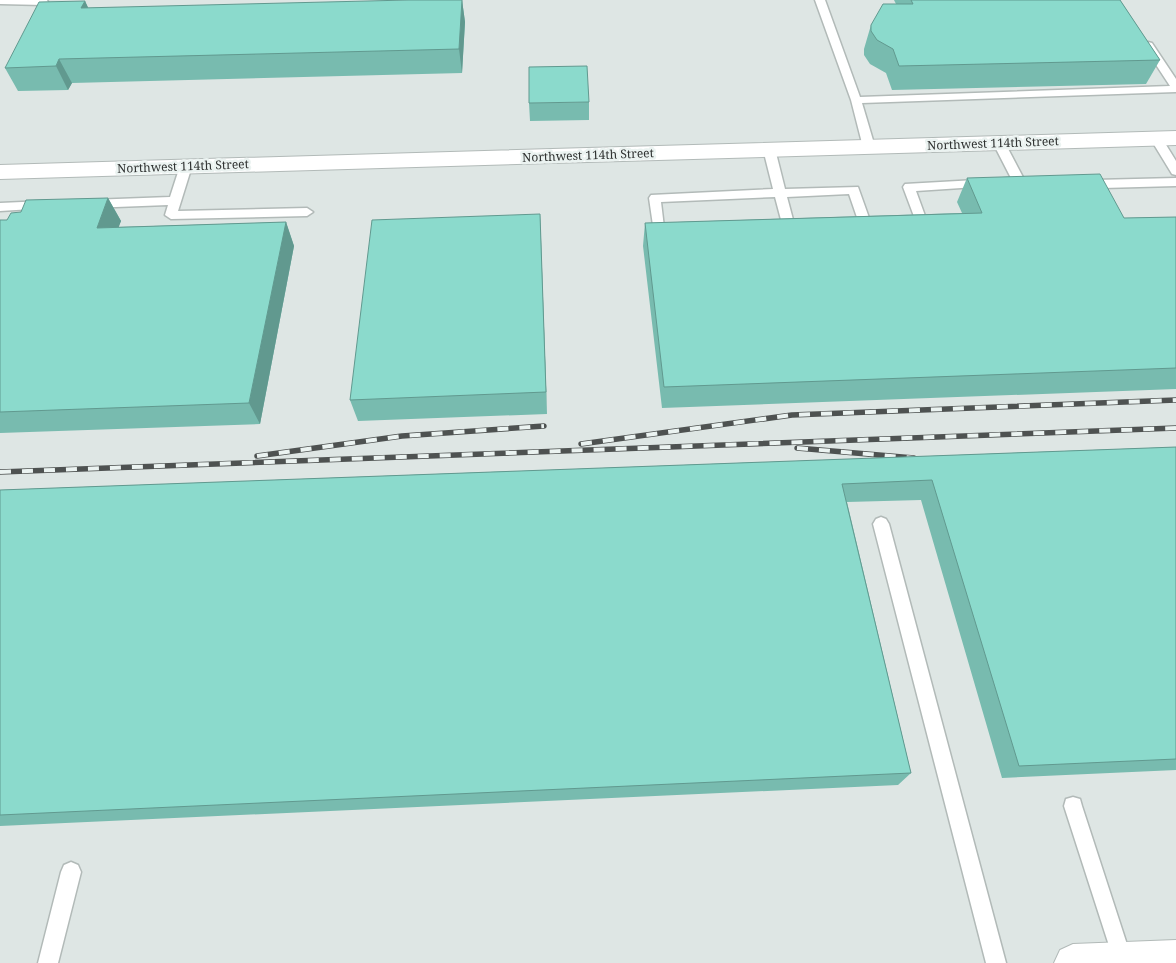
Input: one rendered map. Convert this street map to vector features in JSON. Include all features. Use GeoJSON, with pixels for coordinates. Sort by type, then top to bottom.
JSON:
{"type":"FeatureCollection","features":[{"type":"Feature","properties":{"kind":"street","name":"Northwest 114th Street"},"geometry":{"type":"LineString","coordinates":[[0,172],[1166,138]]}},
{"type":"Feature","properties":{"kind":"street"},"geometry":{"type":"LineString","coordinates":[[1073,963],[1176,958]]}},
{"type":"Feature","properties":{"kind":"lane"},"geometry":{"type":"LineString","coordinates":[[820,0],[856,100],[869,147]]}},
{"type":"Feature","properties":{"kind":"lane"},"geometry":{"type":"LineString","coordinates":[[0,1],[43,2]]}},
{"type":"Feature","properties":{"kind":"lane"},"geometry":{"type":"LineString","coordinates":[[1144,40],[1176,88]]}},
{"type":"Feature","properties":{"kind":"lane"},"geometry":{"type":"LineString","coordinates":[[856,100],[1176,88]]}},
{"type":"Feature","properties":{"kind":"lane"},"geometry":{"type":"LineString","coordinates":[[1166,138],[1176,171]]}},
{"type":"Feature","properties":{"kind":"lane"},"geometry":{"type":"LineString","coordinates":[[922,224],[909,187],[1019,181],[999,143]]}},
{"type":"Feature","properties":{"kind":"lane"},"geometry":{"type":"LineString","coordinates":[[769,149],[790,231]]}},
{"type":"Feature","properties":{"kind":"lane"},"geometry":{"type":"LineString","coordinates":[[186,166],[171,215],[307,212]]}},
{"type":"Feature","properties":{"kind":"lane"},"geometry":{"type":"LineString","coordinates":[[1102,198],[1095,184],[1176,182]]}},
{"type":"Feature","properties":{"kind":"lane"},"geometry":{"type":"LineString","coordinates":[[659,236],[655,198],[854,190],[866,229]]}},
{"type":"Feature","properties":{"kind":"lane"},"geometry":{"type":"LineString","coordinates":[[78,204],[176,201]]}},
{"type":"Feature","properties":{"kind":"lane"},"geometry":{"type":"LineString","coordinates":[[0,207],[59,205]]}},
{"type":"Feature","properties":{"kind":"lane"},"geometry":{"type":"LineString","coordinates":[[881,524],[996,963]]}},
{"type":"Feature","properties":{"kind":"lane"},"geometry":{"type":"LineString","coordinates":[[1073,806],[1124,961]]}},
{"type":"Feature","properties":{"kind":"lane"},"geometry":{"type":"LineString","coordinates":[[48,963],[71,872]]}},
{"type":"Feature","properties":{"kind":"building"},"geometry":{"type":"Polygon","coordinates":[[[462,0],[459,49],[59,59],[56,66],[5,68],[39,2],[85,1],[81,8],[462,0]]]}},
{"type":"Feature","properties":{"kind":"building"},"geometry":{"type":"Polygon","coordinates":[[[911,0],[1120,0],[1160,60],[899,66],[893,49],[877,40],[871,31],[871,25],[883,4],[913,4],[911,0]]]}},
{"type":"Feature","properties":{"kind":"building"},"geometry":{"type":"Polygon","coordinates":[[[587,66],[589,102],[529,103],[529,67],[587,66]]]}},
{"type":"Feature","properties":{"kind":"building"},"geometry":{"type":"Polygon","coordinates":[[[1100,174],[1124,218],[1176,217],[1176,368],[664,387],[645,223],[982,213],[967,178],[1100,174]]]}},
{"type":"Feature","properties":{"kind":"building"},"geometry":{"type":"Polygon","coordinates":[[[108,198],[97,228],[286,222],[249,403],[0,412],[0,220],[7,220],[11,213],[21,212],[26,200],[108,198]]]}},
{"type":"Feature","properties":{"kind":"building"},"geometry":{"type":"Polygon","coordinates":[[[540,214],[546,392],[350,400],[372,220],[540,214]]]}},
{"type":"Feature","properties":{"kind":"building"},"geometry":{"type":"Polygon","coordinates":[[[1176,447],[1176,759],[1019,766],[932,480],[842,484],[911,773],[0,815],[0,490],[1176,447]]]}},
{"type":"Feature","properties":{"kind":"railway"},"geometry":{"type":"LineString","coordinates":[[581,444],[792,415],[1176,400]]}},
{"type":"Feature","properties":{"kind":"railway"},"geometry":{"type":"LineString","coordinates":[[257,456],[402,436],[544,426]]}},
{"type":"Feature","properties":{"kind":"railway"},"geometry":{"type":"LineString","coordinates":[[0,472],[1176,428]]}},
{"type":"Feature","properties":{"kind":"railway"},"geometry":{"type":"LineString","coordinates":[[797,448],[914,458]]}}]}
